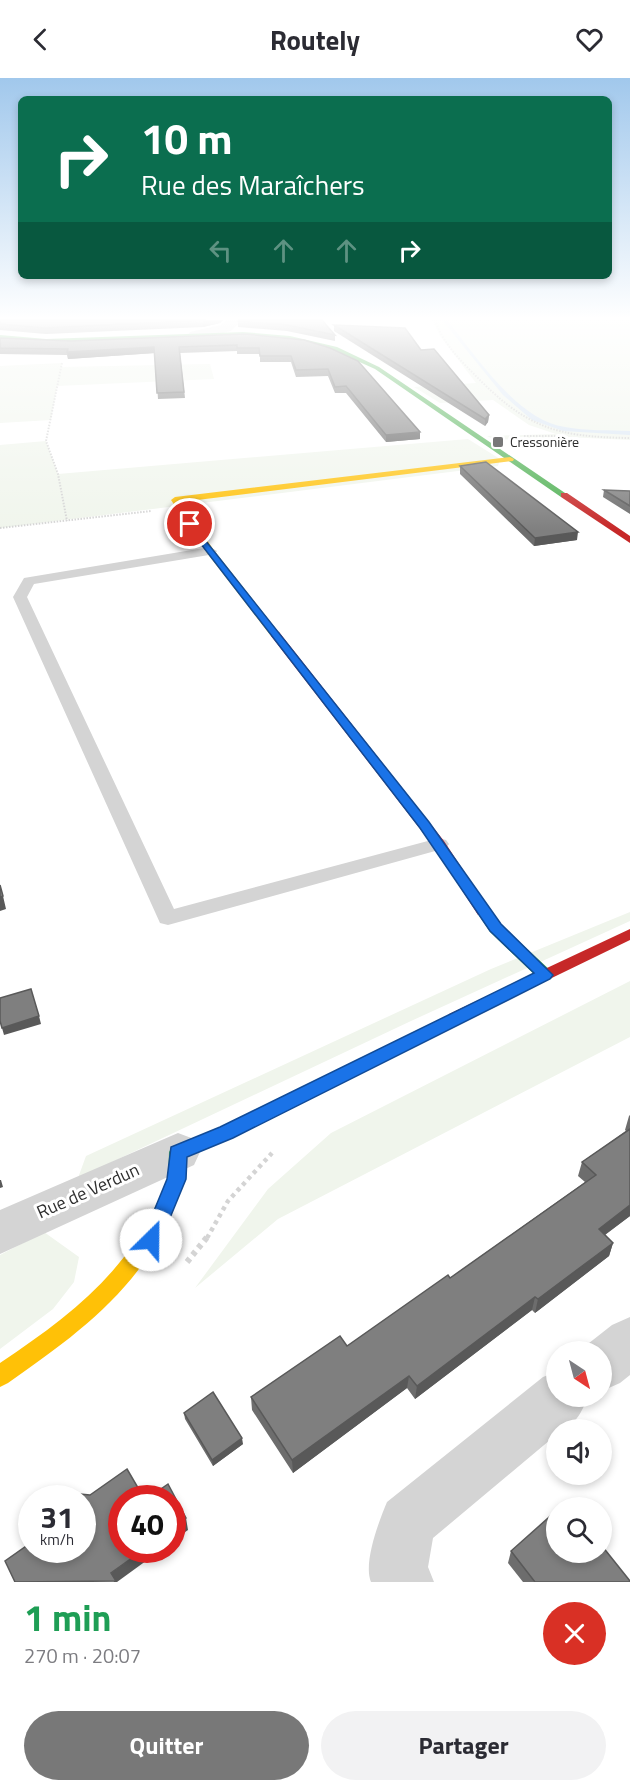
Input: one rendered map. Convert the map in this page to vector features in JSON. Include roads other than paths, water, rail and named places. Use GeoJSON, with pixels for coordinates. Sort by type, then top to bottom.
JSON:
{"type":"FeatureCollection","features":[{"type":"Feature","properties":{"kind":"street"},"geometry":{"type":"LineString","coordinates":[[407,390],[630,540]]}},
{"type":"Feature","properties":{"kind":"street"},"geometry":{"type":"LineString","coordinates":[[510,459],[175,500],[210,551],[439,844],[495,928],[560,968],[630,948]]}},
{"type":"Feature","properties":{"kind":"street"},"geometry":{"type":"LineString","coordinates":[[0,1376],[63,1333],[116,1282],[151,1240],[177,1179],[177,1152],[226,1132],[630,934]]}},
{"type":"Feature","properties":{"kind":"street","name":"Rue de Verdun"},"geometry":{"type":"LineString","coordinates":[[0,1233],[44,1210],[177,1152]]}},
{"type":"Feature","properties":{"kind":"street"},"geometry":{"type":"LineString","coordinates":[[612,1357],[630,1342]]}},
{"type":"Feature","properties":{"kind":"street"},"geometry":{"type":"LineString","coordinates":[[404,1582],[398,1573],[407,1522],[548,1407]]}},
{"type":"Feature","properties":{"kind":"lane"},"geometry":{"type":"LineString","coordinates":[[210,551],[29,581],[20,597],[168,918],[439,844]]}},
{"type":"Feature","properties":{"kind":"waterway"},"geometry":{"type":"LineString","coordinates":[[502,390],[534,419],[563,429],[630,433]]}},
{"type":"Feature","properties":{"kind":"place","name":"Cressonière"},"geometry":{"type":"Point","coordinates":[498,442]}}]}
